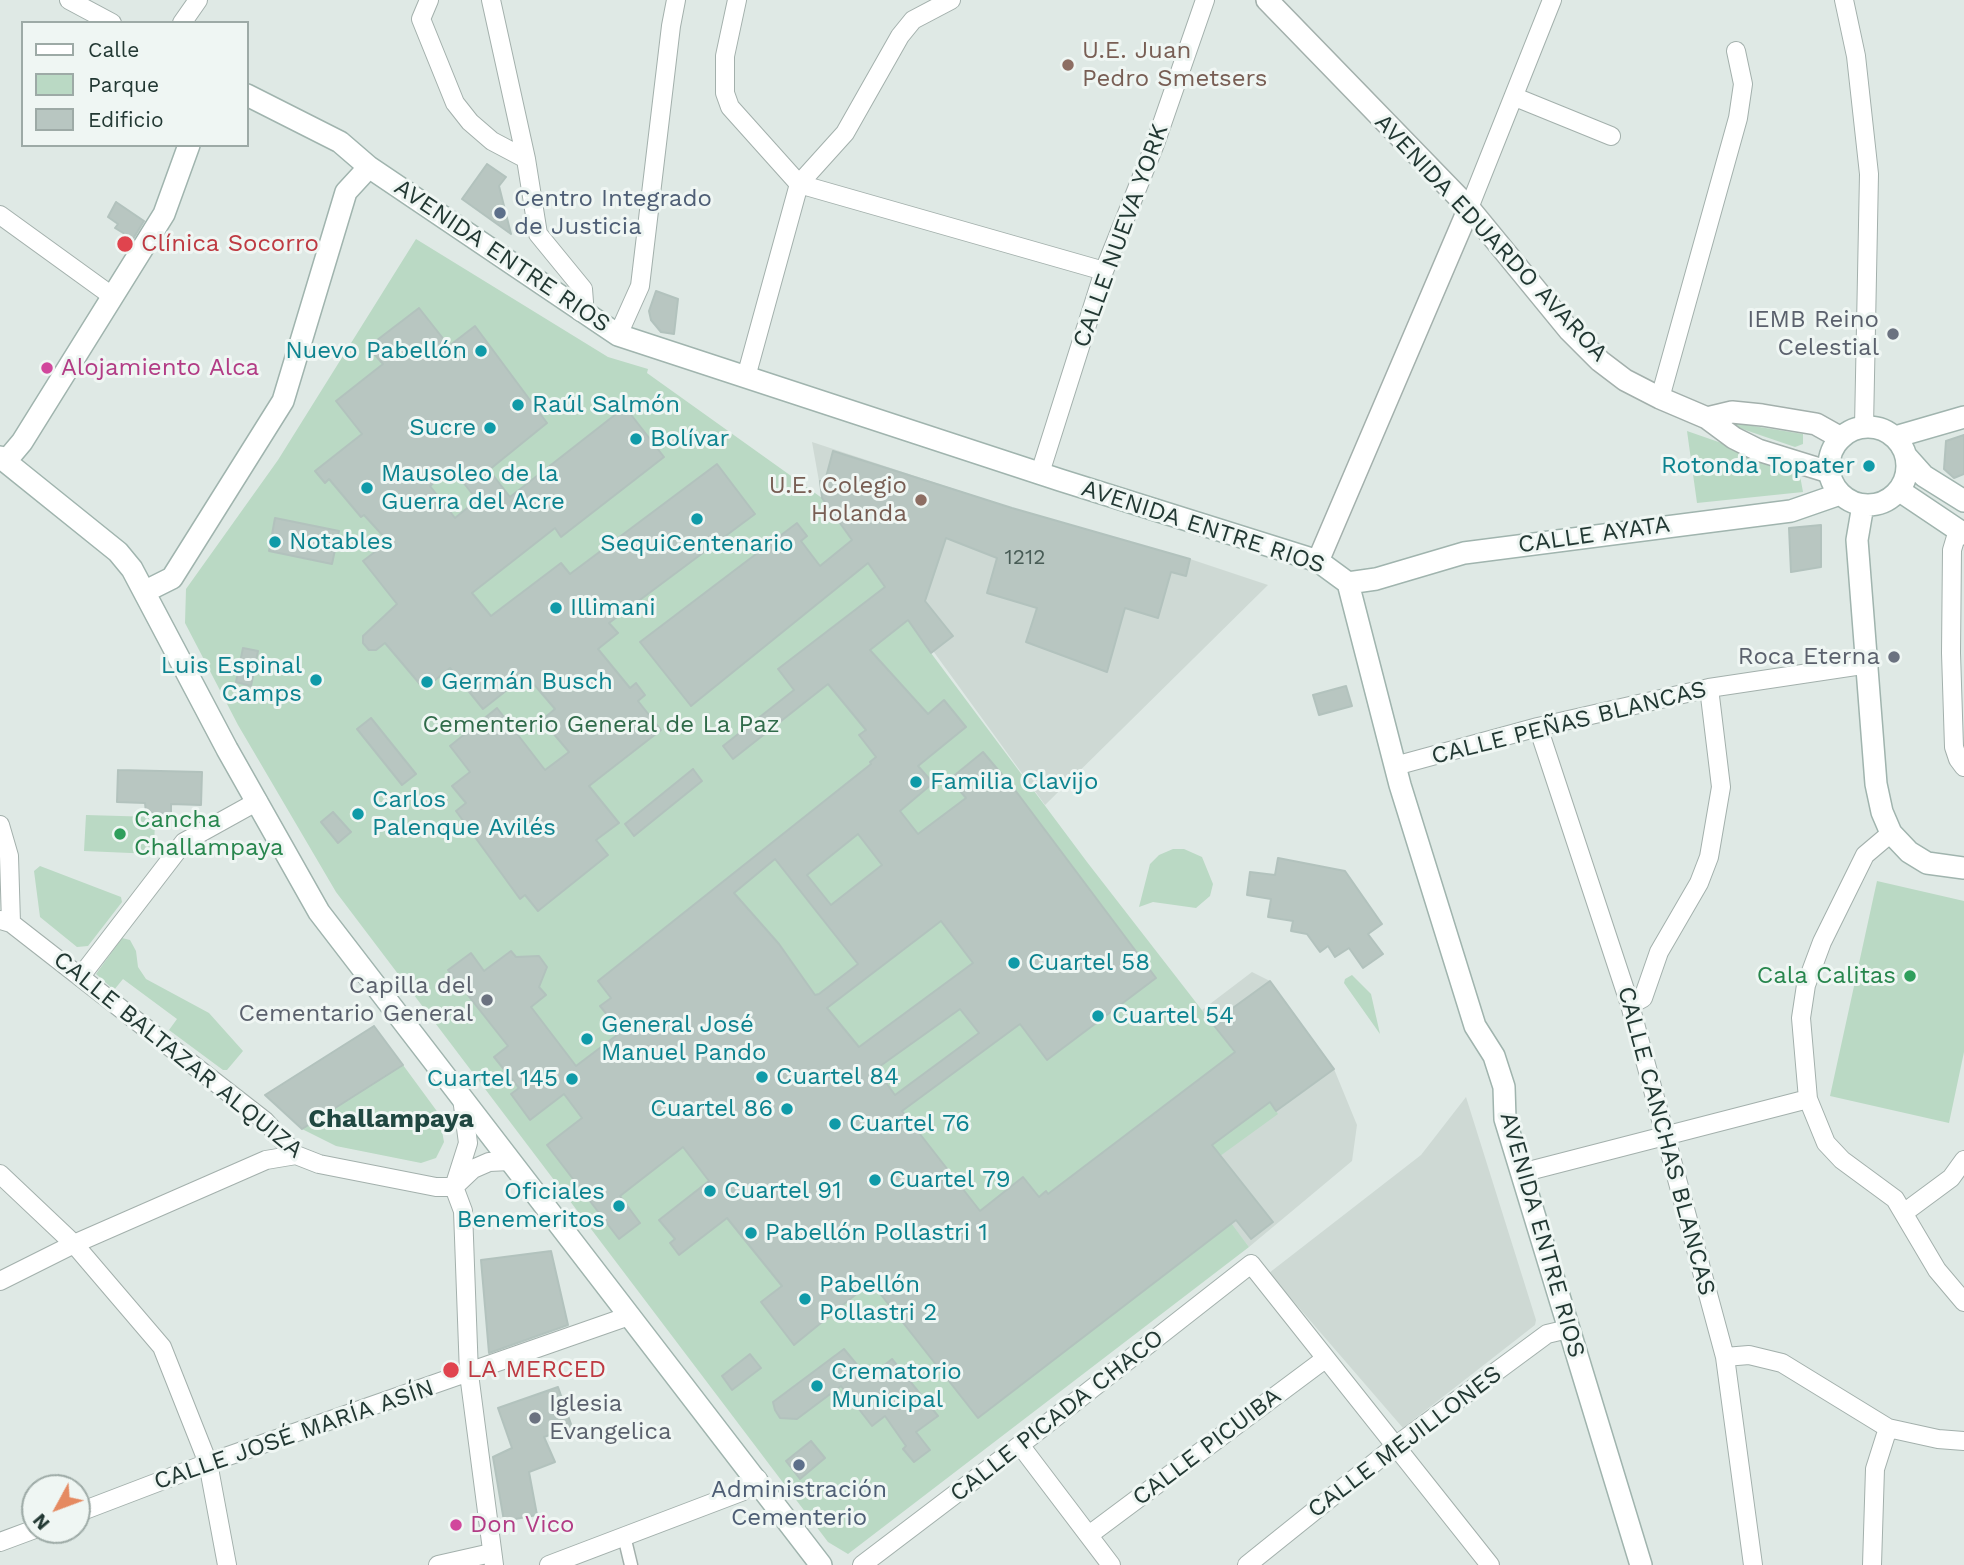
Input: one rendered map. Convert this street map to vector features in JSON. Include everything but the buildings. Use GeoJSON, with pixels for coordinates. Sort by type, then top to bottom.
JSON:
{"type":"FeatureCollection","features":[{"type":"Feature","properties":{"kind":"main road","name":"AVENIDA EDUARDO AVAROA"},"geometry":{"type":"LineString","coordinates":[[1267,0],[1469,208],[1569,330],[1600,361],[1660,398],[1707,418],[1734,438],[1758,450],[1829,472]]}},
{"type":"Feature","properties":{"kind":"main road","name":"AVENIDA ENTRE RIOS"},"geometry":{"type":"LineString","coordinates":[[248,96],[340,142],[369,167],[580,312],[618,335],[1318,561],[1348,583],[1395,765],[1475,1026],[1494,1056],[1500,1077],[1505,1119],[1641,1565]]}},
{"type":"Feature","properties":{"kind":"main road"},"geometry":{"type":"LineString","coordinates":[[188,147],[164,214],[22,442],[3,459],[118,552],[146,591],[227,749],[319,912],[629,1316],[758,1479],[821,1565]]}},
{"type":"Feature","properties":{"kind":"main road"},"geometry":{"type":"LineString","coordinates":[[146,591],[172,578],[283,401],[346,192],[369,167]]}},
{"type":"Feature","properties":{"kind":"main road"},"geometry":{"type":"LineString","coordinates":[[1318,561],[1469,208]]}},
{"type":"Feature","properties":{"kind":"main road"},"geometry":{"type":"LineString","coordinates":[[1707,418],[1732,412],[1772,416],[1816,424],[1841,438]]}},
{"type":"Feature","properties":{"kind":"main road"},"geometry":{"type":"LineString","coordinates":[[1895,437],[1964,417]]}},
{"type":"Feature","properties":{"kind":"main road"},"geometry":{"type":"LineString","coordinates":[[1907,457],[1907,475],[1900,491],[1884,503],[1863,505],[1840,494],[1829,472],[1830,457],[1841,438],[1864,427],[1881,429],[1895,437],[1907,457],[1924,476],[1964,501]]}},
{"type":"Feature","properties":{"kind":"main road"},"geometry":{"type":"LineString","coordinates":[[1900,491],[1961,532]]}},
{"type":"Feature","properties":{"kind":"main road","name":"CALLE AYATA"},"geometry":{"type":"LineString","coordinates":[[1348,583],[1376,579],[1464,553],[1791,511],[1840,494]]}},
{"type":"Feature","properties":{"kind":"main road"},"geometry":{"type":"LineString","coordinates":[[1863,505],[1857,540],[1869,664],[1876,784],[1882,812],[1891,833],[1909,852],[1927,863],[1964,868]]}},
{"type":"Feature","properties":{"kind":"street"},"geometry":{"type":"LineString","coordinates":[[69,0],[108,21]]}},
{"type":"Feature","properties":{"kind":"street"},"geometry":{"type":"LineString","coordinates":[[183,21],[198,0]]}},
{"type":"Feature","properties":{"kind":"street"},"geometry":{"type":"LineString","coordinates":[[429,0],[422,19],[455,103],[470,122],[492,141],[526,159]]}},
{"type":"Feature","properties":{"kind":"street"},"geometry":{"type":"LineString","coordinates":[[491,0],[526,159],[538,234],[583,289],[584,302],[580,312]]}},
{"type":"Feature","properties":{"kind":"street"},"geometry":{"type":"LineString","coordinates":[[618,335],[640,286],[671,26],[677,0]]}},
{"type":"Feature","properties":{"kind":"street"},"geometry":{"type":"LineString","coordinates":[[737,0],[725,56],[725,93],[730,107],[799,184],[1104,271]]}},
{"type":"Feature","properties":{"kind":"street"},"geometry":{"type":"LineString","coordinates":[[746,377],[799,184],[845,133],[906,28],[913,20],[951,0]]}},
{"type":"Feature","properties":{"kind":"street","name":"CALLE NUEVA YORK"},"geometry":{"type":"LineString","coordinates":[[1040,473],[1104,271],[1156,144],[1205,0]]}},
{"type":"Feature","properties":{"kind":"street"},"geometry":{"type":"LineString","coordinates":[[1469,208],[1552,0]]}},
{"type":"Feature","properties":{"kind":"street"},"geometry":{"type":"LineString","coordinates":[[1843,0],[1856,56],[1869,174],[1864,427]]}},
{"type":"Feature","properties":{"kind":"street"},"geometry":{"type":"LineString","coordinates":[[1660,398],[1738,118],[1743,84],[1736,51]]}},
{"type":"Feature","properties":{"kind":"street"},"geometry":{"type":"LineString","coordinates":[[1515,97],[1611,136]]}},
{"type":"Feature","properties":{"kind":"street"},"geometry":{"type":"LineString","coordinates":[[0,215],[112,296]]}},
{"type":"Feature","properties":{"kind":"street"},"geometry":{"type":"LineString","coordinates":[[1961,532],[1952,550],[1951,653],[1954,747],[1964,767]]}},
{"type":"Feature","properties":{"kind":"street","name":"CALLE PEÑAS BLANCAS"},"geometry":{"type":"LineString","coordinates":[[1395,765],[1538,727],[1709,688],[1869,664]]}},
{"type":"Feature","properties":{"kind":"street"},"geometry":{"type":"LineString","coordinates":[[1630,1005],[1643,998],[1659,952],[1699,883],[1709,857],[1721,787],[1709,688]]}},
{"type":"Feature","properties":{"kind":"street","name":"CALLE CANCHAS BLANCAS"},"geometry":{"type":"LineString","coordinates":[[1538,727],[1630,1005],[1725,1357],[1753,1565]]}},
{"type":"Feature","properties":{"kind":"street"},"geometry":{"type":"LineString","coordinates":[[81,976],[184,842],[258,801]]}},
{"type":"Feature","properties":{"kind":"street"},"geometry":{"type":"LineString","coordinates":[[0,825],[9,856],[4,924]]}},
{"type":"Feature","properties":{"kind":"street"},"geometry":{"type":"LineString","coordinates":[[1891,833],[1866,855],[1822,942],[1806,985],[1801,1018],[1808,1099],[1826,1143],[1842,1160],[1895,1199],[1937,1270],[1964,1302]]}},
{"type":"Feature","properties":{"kind":"street","name":"CALLE BALTAZAR ALQUIZA"},"geometry":{"type":"LineString","coordinates":[[4,924],[81,976],[265,1121],[296,1155],[319,1164],[436,1187],[454,1187]]}},
{"type":"Feature","properties":{"kind":"street"},"geometry":{"type":"LineString","coordinates":[[438,1565],[492,1559],[469,1374],[463,1211],[454,1187],[468,1143],[462,1095]]}},
{"type":"Feature","properties":{"kind":"street"},"geometry":{"type":"LineString","coordinates":[[1521,1172],[1808,1099]]}},
{"type":"Feature","properties":{"kind":"street"},"geometry":{"type":"LineString","coordinates":[[0,1281],[74,1244],[266,1160],[296,1155]]}},
{"type":"Feature","properties":{"kind":"street"},"geometry":{"type":"LineString","coordinates":[[1905,1212],[1951,1178],[1964,1160]]}},
{"type":"Feature","properties":{"kind":"street"},"geometry":{"type":"LineString","coordinates":[[454,1187],[473,1169],[489,1162],[510,1161]]}},
{"type":"Feature","properties":{"kind":"street"},"geometry":{"type":"LineString","coordinates":[[0,1174],[74,1244],[162,1347],[208,1463],[227,1565]]}},
{"type":"Feature","properties":{"kind":"street","name":"CALLE PICADA CHACO"},"geometry":{"type":"LineString","coordinates":[[862,1565],[1020,1446],[1251,1264],[1325,1359]]}},
{"type":"Feature","properties":{"kind":"street","name":"CALLE JOSÉ MARÍA ASÍN"},"geometry":{"type":"LineString","coordinates":[[91,1508],[208,1463],[629,1316]]}},
{"type":"Feature","properties":{"kind":"street","name":"CALLE MEJILLONES"},"geometry":{"type":"LineString","coordinates":[[1247,1565],[1270,1558],[1394,1447],[1547,1334],[1568,1329]]}},
{"type":"Feature","properties":{"kind":"street"},"geometry":{"type":"LineString","coordinates":[[1725,1357],[1749,1355],[1782,1363],[1888,1428],[1938,1439],[1964,1441]]}},
{"type":"Feature","properties":{"kind":"street"},"geometry":{"type":"LineString","coordinates":[[1325,1359],[1490,1565]]}},
{"type":"Feature","properties":{"kind":"street","name":"CALLE PICUIBA"},"geometry":{"type":"LineString","coordinates":[[1089,1535],[1325,1359]]}},
{"type":"Feature","properties":{"kind":"street"},"geometry":{"type":"LineString","coordinates":[[1872,1565],[1875,1469],[1888,1428]]}},
{"type":"Feature","properties":{"kind":"street"},"geometry":{"type":"LineString","coordinates":[[1020,1446],[1111,1565]]}},
{"type":"Feature","properties":{"kind":"street"},"geometry":{"type":"LineString","coordinates":[[549,1565],[741,1492],[758,1479]]}},
{"type":"Feature","properties":{"kind":"street"},"geometry":{"type":"LineString","coordinates":[[0,1542],[21,1534]]}},
{"type":"Feature","properties":{"kind":"street"},"geometry":{"type":"LineString","coordinates":[[624,1536],[631,1565]]}},
{"type":"Feature","properties":{"kind":"shaded area"},"geometry":{"type":"Polygon","coordinates":[[[812,442],[1012,508],[1190,559],[1268,585],[1045,805],[822,498],[812,442]]]}},
{"type":"Feature","properties":{"kind":"shaded area"},"geometry":{"type":"Polygon","coordinates":[[[1252,972],[1270,981],[1334,1069],[1357,1125],[1352,1161],[1249,1247],[1196,1177],[1243,1063],[1202,1010],[1252,972]]]}},
{"type":"Feature","properties":{"kind":"shaded area"},"geometry":{"type":"Polygon","coordinates":[[[1466,1097],[1536,1320],[1535,1325],[1403,1428],[1269,1273],[1421,1155],[1466,1097]]]}},
{"type":"Feature","properties":{"kind":"green space","name":"Cementerio General de La Paz"},"geometry":{"type":"Polygon","coordinates":[[[416,239],[608,357],[648,369],[647,373],[822,498],[931,653],[1087,862],[1243,1063],[1278,1114],[1198,1172],[1197,1177],[1249,1247],[848,1554],[828,1542],[336,892],[238,725],[185,623],[186,589],[278,460],[416,239]]]}},
{"type":"Feature","properties":{"kind":"green space"},"geometry":{"type":"Polygon","coordinates":[[[1716,420],[1803,434],[1803,444],[1795,447],[1716,420]]]}},
{"type":"Feature","properties":{"kind":"green space"},"geometry":{"type":"Polygon","coordinates":[[[1687,431],[1799,470],[1803,492],[1697,503],[1687,431]]]}},
{"type":"Feature","properties":{"kind":"green space","name":"Cancha Challampaya"},"geometry":{"type":"Polygon","coordinates":[[[86,815],[155,817],[154,854],[84,851],[86,815]]]}},
{"type":"Feature","properties":{"kind":"green space"},"geometry":{"type":"Polygon","coordinates":[[[1173,849],[1184,849],[1202,857],[1213,884],[1210,896],[1196,908],[1153,902],[1139,907],[1150,864],[1159,855],[1173,849]]]}},
{"type":"Feature","properties":{"kind":"green space"},"geometry":{"type":"Polygon","coordinates":[[[40,866],[121,897],[122,902],[88,946],[77,947],[40,917],[34,871],[40,866]]]}},
{"type":"Feature","properties":{"kind":"green space","name":"Cala Calitas"},"geometry":{"type":"Polygon","coordinates":[[[1877,881],[1964,901],[1964,1052],[1949,1123],[1830,1096],[1877,881]]]}},
{"type":"Feature","properties":{"kind":"green space"},"geometry":{"type":"Polygon","coordinates":[[[122,938],[130,940],[136,951],[138,967],[146,979],[209,1013],[243,1051],[227,1070],[223,1070],[169,1030],[177,1019],[123,979],[114,990],[96,974],[122,938]]]}},
{"type":"Feature","properties":{"kind":"green space"},"geometry":{"type":"Polygon","coordinates":[[[1352,975],[1371,994],[1380,1034],[1344,983],[1345,979],[1352,975]]]}},
{"type":"Feature","properties":{"kind":"green space"},"geometry":{"type":"Polygon","coordinates":[[[403,1065],[439,1114],[444,1142],[436,1158],[421,1163],[336,1146],[302,1129],[403,1065]]]}},
{"type":"Feature","properties":{"kind":"place","name":"U.E. Juan Pedro Smetsers"},"geometry":{"type":"Point","coordinates":[1068,65]}},
{"type":"Feature","properties":{"kind":"place","name":"Centro Integrado de Justicia"},"geometry":{"type":"Point","coordinates":[500,213]}},
{"type":"Feature","properties":{"kind":"place","name":"Clínica Socorro"},"geometry":{"type":"Point","coordinates":[125,244]}},
{"type":"Feature","properties":{"kind":"place","name":"IEMB Reino Celestial"},"geometry":{"type":"Point","coordinates":[1893,334]}},
{"type":"Feature","properties":{"kind":"place","name":"Nuevo Pabellón"},"geometry":{"type":"Point","coordinates":[481,351]}},
{"type":"Feature","properties":{"kind":"place","name":"Alojamiento Alca"},"geometry":{"type":"Point","coordinates":[47,368]}},
{"type":"Feature","properties":{"kind":"place","name":"Raúl Salmón"},"geometry":{"type":"Point","coordinates":[518,405]}},
{"type":"Feature","properties":{"kind":"place","name":"Sucre"},"geometry":{"type":"Point","coordinates":[490,428]}},
{"type":"Feature","properties":{"kind":"place","name":"Bolívar"},"geometry":{"type":"Point","coordinates":[636,439]}},
{"type":"Feature","properties":{"kind":"place","name":"Rotonda Topater"},"geometry":{"type":"Point","coordinates":[1869,466]}},
{"type":"Feature","properties":{"kind":"place","name":"Mausoleo de la Guerra del Acre"},"geometry":{"type":"Point","coordinates":[367,488]}},
{"type":"Feature","properties":{"kind":"place","name":"U.E. Colegio Holanda"},"geometry":{"type":"Point","coordinates":[921,500]}},
{"type":"Feature","properties":{"kind":"place","name":"SequiCentenario"},"geometry":{"type":"Point","coordinates":[697,519]}},
{"type":"Feature","properties":{"kind":"place","name":"Notables"},"geometry":{"type":"Point","coordinates":[275,542]}},
{"type":"Feature","properties":{"kind":"place","name":"Illimani"},"geometry":{"type":"Point","coordinates":[556,608]}},
{"type":"Feature","properties":{"kind":"place","name":"Roca Eterna"},"geometry":{"type":"Point","coordinates":[1894,657]}},
{"type":"Feature","properties":{"kind":"place","name":"Luis Espinal Camps"},"geometry":{"type":"Point","coordinates":[316,680]}},
{"type":"Feature","properties":{"kind":"place","name":"Germán Busch"},"geometry":{"type":"Point","coordinates":[427,682]}},
{"type":"Feature","properties":{"kind":"place","name":"Familia Clavijo"},"geometry":{"type":"Point","coordinates":[916,782]}},
{"type":"Feature","properties":{"kind":"place","name":"Carlos Palenque Avilés"},"geometry":{"type":"Point","coordinates":[358,814]}},
{"type":"Feature","properties":{"kind":"place","name":"Cancha Challampaya"},"geometry":{"type":"Point","coordinates":[120,834]}},
{"type":"Feature","properties":{"kind":"place","name":"Cuartel 58"},"geometry":{"type":"Point","coordinates":[1014,963]}},
{"type":"Feature","properties":{"kind":"place","name":"Cala Calitas"},"geometry":{"type":"Point","coordinates":[1910,976]}},
{"type":"Feature","properties":{"kind":"place","name":"Capilla del Cementario General"},"geometry":{"type":"Point","coordinates":[487,1000]}},
{"type":"Feature","properties":{"kind":"place","name":"Cuartel 54"},"geometry":{"type":"Point","coordinates":[1098,1016]}},
{"type":"Feature","properties":{"kind":"place","name":"General José Manuel Pando"},"geometry":{"type":"Point","coordinates":[587,1039]}},
{"type":"Feature","properties":{"kind":"place","name":"Cuartel 84"},"geometry":{"type":"Point","coordinates":[762,1077]}},
{"type":"Feature","properties":{"kind":"place","name":"Cuartel 145"},"geometry":{"type":"Point","coordinates":[572,1079]}},
{"type":"Feature","properties":{"kind":"place","name":"Cuartel 86"},"geometry":{"type":"Point","coordinates":[787,1109]}},
{"type":"Feature","properties":{"kind":"place","name":"Cuartel 76"},"geometry":{"type":"Point","coordinates":[835,1124]}},
{"type":"Feature","properties":{"kind":"place","name":"Cuartel 79"},"geometry":{"type":"Point","coordinates":[875,1180]}},
{"type":"Feature","properties":{"kind":"place","name":"Cuartel 91"},"geometry":{"type":"Point","coordinates":[710,1191]}},
{"type":"Feature","properties":{"kind":"place","name":"Oficiales Benemeritos"},"geometry":{"type":"Point","coordinates":[619,1206]}},
{"type":"Feature","properties":{"kind":"place","name":"Pabellón Pollastri 1"},"geometry":{"type":"Point","coordinates":[751,1233]}},
{"type":"Feature","properties":{"kind":"place","name":"Pabellón Pollastri 2"},"geometry":{"type":"Point","coordinates":[805,1299]}},
{"type":"Feature","properties":{"kind":"place","name":"LA MERCED"},"geometry":{"type":"Point","coordinates":[451,1370]}},
{"type":"Feature","properties":{"kind":"place","name":"Crematorio Municipal"},"geometry":{"type":"Point","coordinates":[817,1386]}},
{"type":"Feature","properties":{"kind":"place","name":"Iglesia Evangelica"},"geometry":{"type":"Point","coordinates":[535,1418]}},
{"type":"Feature","properties":{"kind":"place","name":"Administración Cementerio"},"geometry":{"type":"Point","coordinates":[799,1465]}},
{"type":"Feature","properties":{"kind":"place","name":"Don Vico"},"geometry":{"type":"Point","coordinates":[456,1525]}},
{"type":"Feature","properties":{"kind":"district","name":"Challampaya"},"geometry":{"type":"Point","coordinates":[391,1119]}}]}
